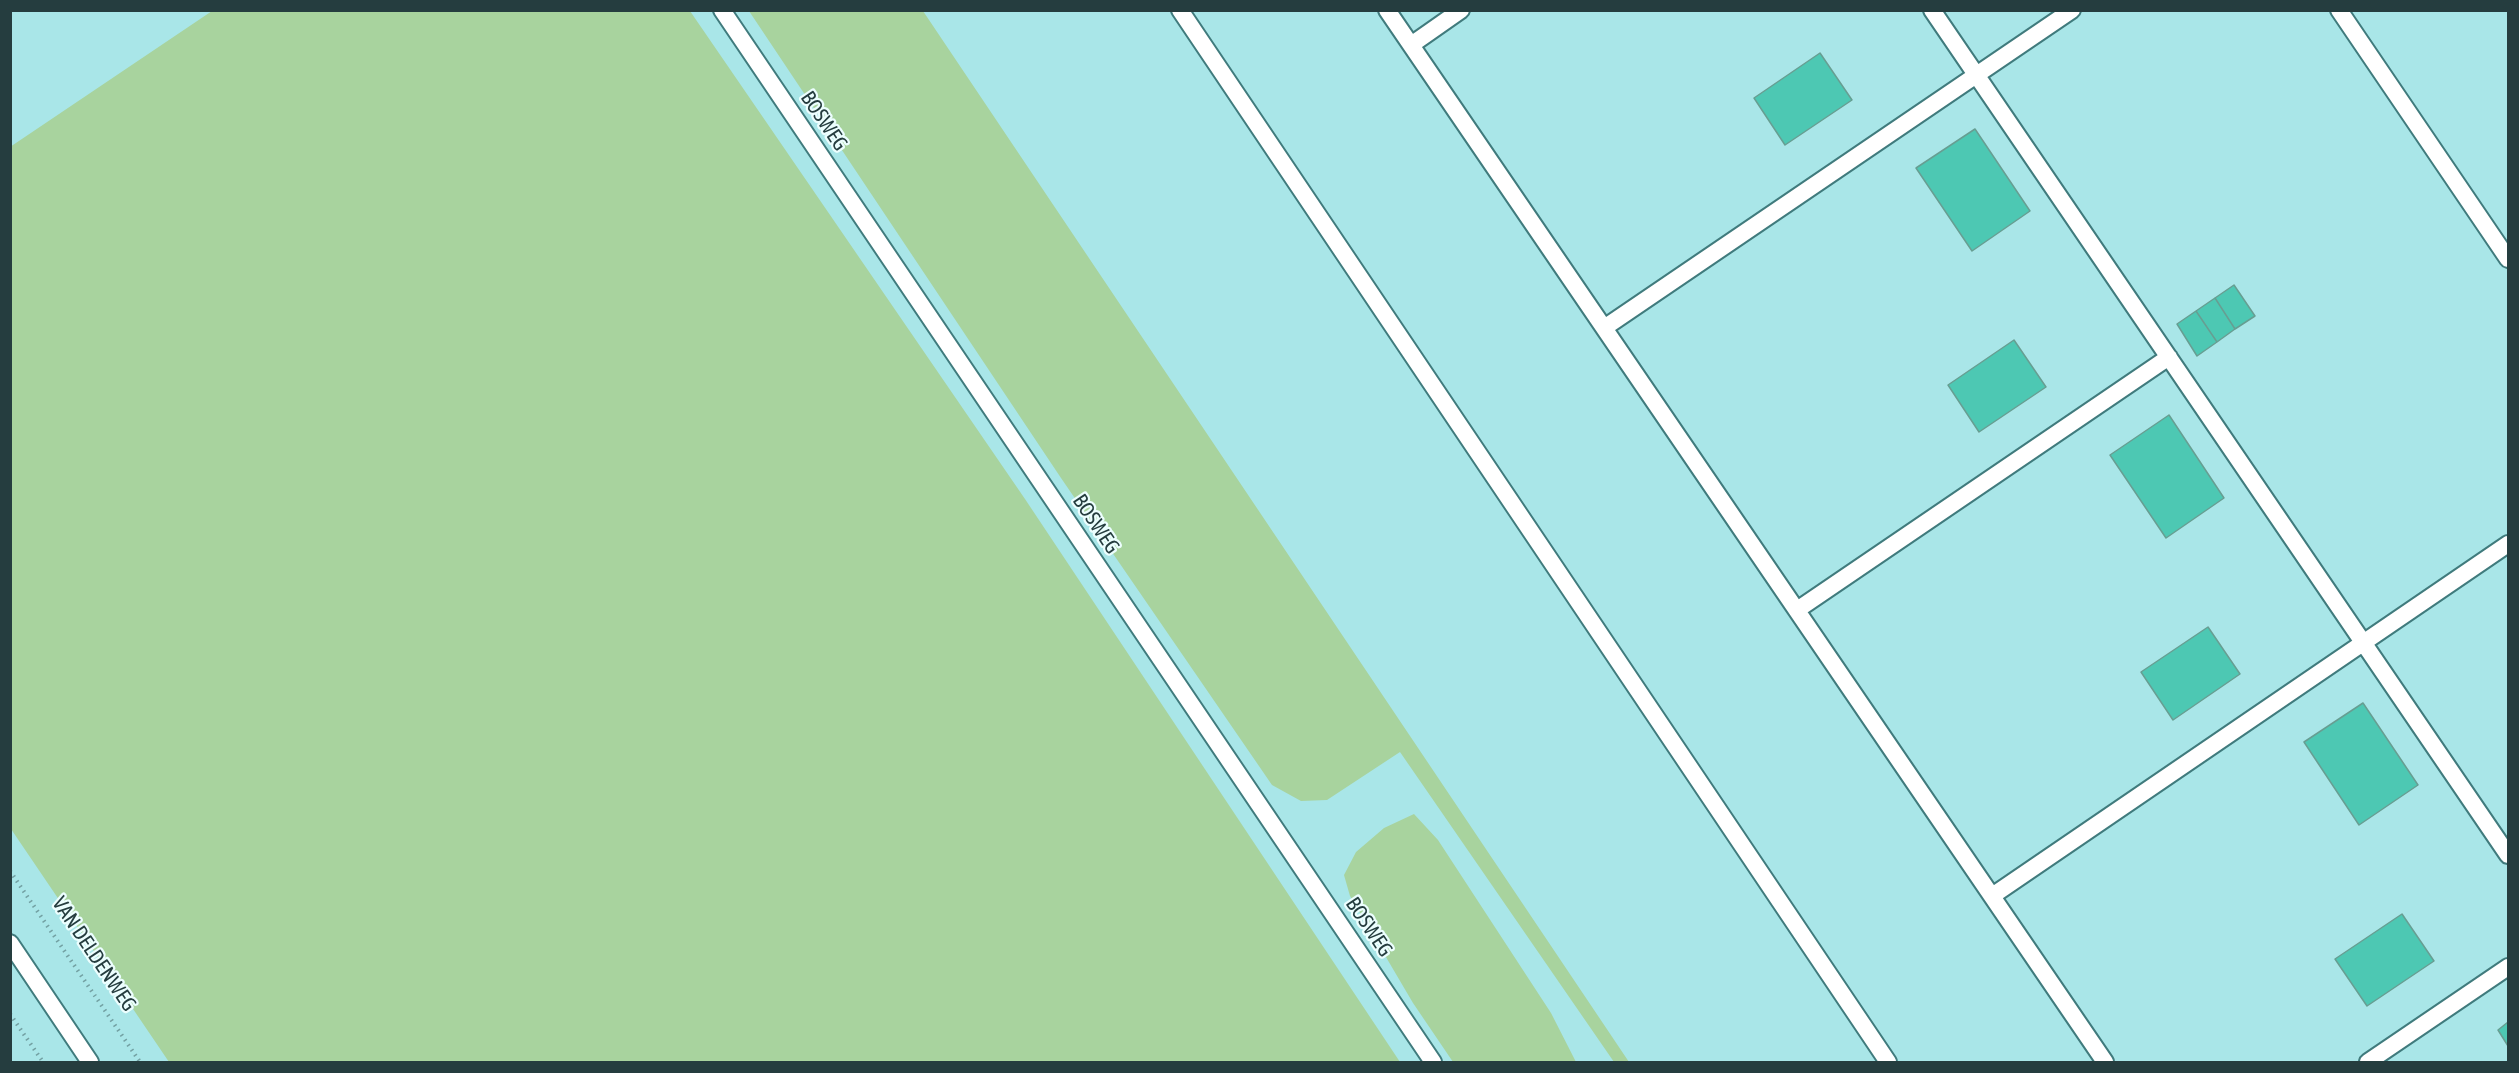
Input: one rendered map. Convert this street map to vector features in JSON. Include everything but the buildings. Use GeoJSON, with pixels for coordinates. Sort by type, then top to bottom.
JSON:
{"type":"FeatureCollection","features":[{"type":"Feature","properties":{"kind":"lane","name":"BOSWEG"},"geometry":{"type":"LineString","coordinates":[[722,10],[1433,1062]]}},
{"type":"Feature","properties":{"kind":"lane"},"geometry":{"type":"LineString","coordinates":[[1180,10],[1888,1062]]}},
{"type":"Feature","properties":{"kind":"lane"},"geometry":{"type":"LineString","coordinates":[[1387,10],[2105,1062]]}},
{"type":"Feature","properties":{"kind":"lane"},"geometry":{"type":"LineString","coordinates":[[1411,45],[1461,10]]}},
{"type":"Feature","properties":{"kind":"lane"},"geometry":{"type":"LineString","coordinates":[[1932,10],[2508,855]]}},
{"type":"Feature","properties":{"kind":"lane"},"geometry":{"type":"LineString","coordinates":[[1604,328],[2072,10]]}},
{"type":"Feature","properties":{"kind":"lane"},"geometry":{"type":"LineString","coordinates":[[2339,10],[2508,259]]}},
{"type":"Feature","properties":{"kind":"lane"},"geometry":{"type":"LineString","coordinates":[[1797,610],[2169,357]]}},
{"type":"Feature","properties":{"kind":"lane"},"geometry":{"type":"LineString","coordinates":[[1992,896],[2508,544]]}},
{"type":"Feature","properties":{"kind":"lane"},"geometry":{"type":"LineString","coordinates":[[10,943],[90,1062]]}},
{"type":"Feature","properties":{"kind":"lane"},"geometry":{"type":"LineString","coordinates":[[2368,1062],[2508,967]]}},
{"type":"Feature","properties":{"kind":"path","name":"VAN DELDENWEG"},"geometry":{"type":"LineString","coordinates":[[10,871],[140,1062]]}},
{"type":"Feature","properties":{"kind":"path"},"geometry":{"type":"LineString","coordinates":[[10,1014],[43,1062]]}},
{"type":"Feature","properties":{"kind":"green space"},"geometry":{"type":"Polygon","coordinates":[[[212,11],[690,11],[1025,499],[1400,1062],[169,1062],[11,829],[10,147],[212,11]]]}},
{"type":"Feature","properties":{"kind":"green space"},"geometry":{"type":"Polygon","coordinates":[[[749,11],[923,11],[1629,1062],[1614,1062],[1400,752],[1327,800],[1301,801],[1272,785],[1061,478],[749,11]]]}},
{"type":"Feature","properties":{"kind":"green space"},"geometry":{"type":"Polygon","coordinates":[[[1414,814],[1438,840],[1551,1013],[1576,1062],[1453,1062],[1413,1003],[1350,896],[1344,875],[1356,852],[1384,828],[1414,814]]]}}]}
